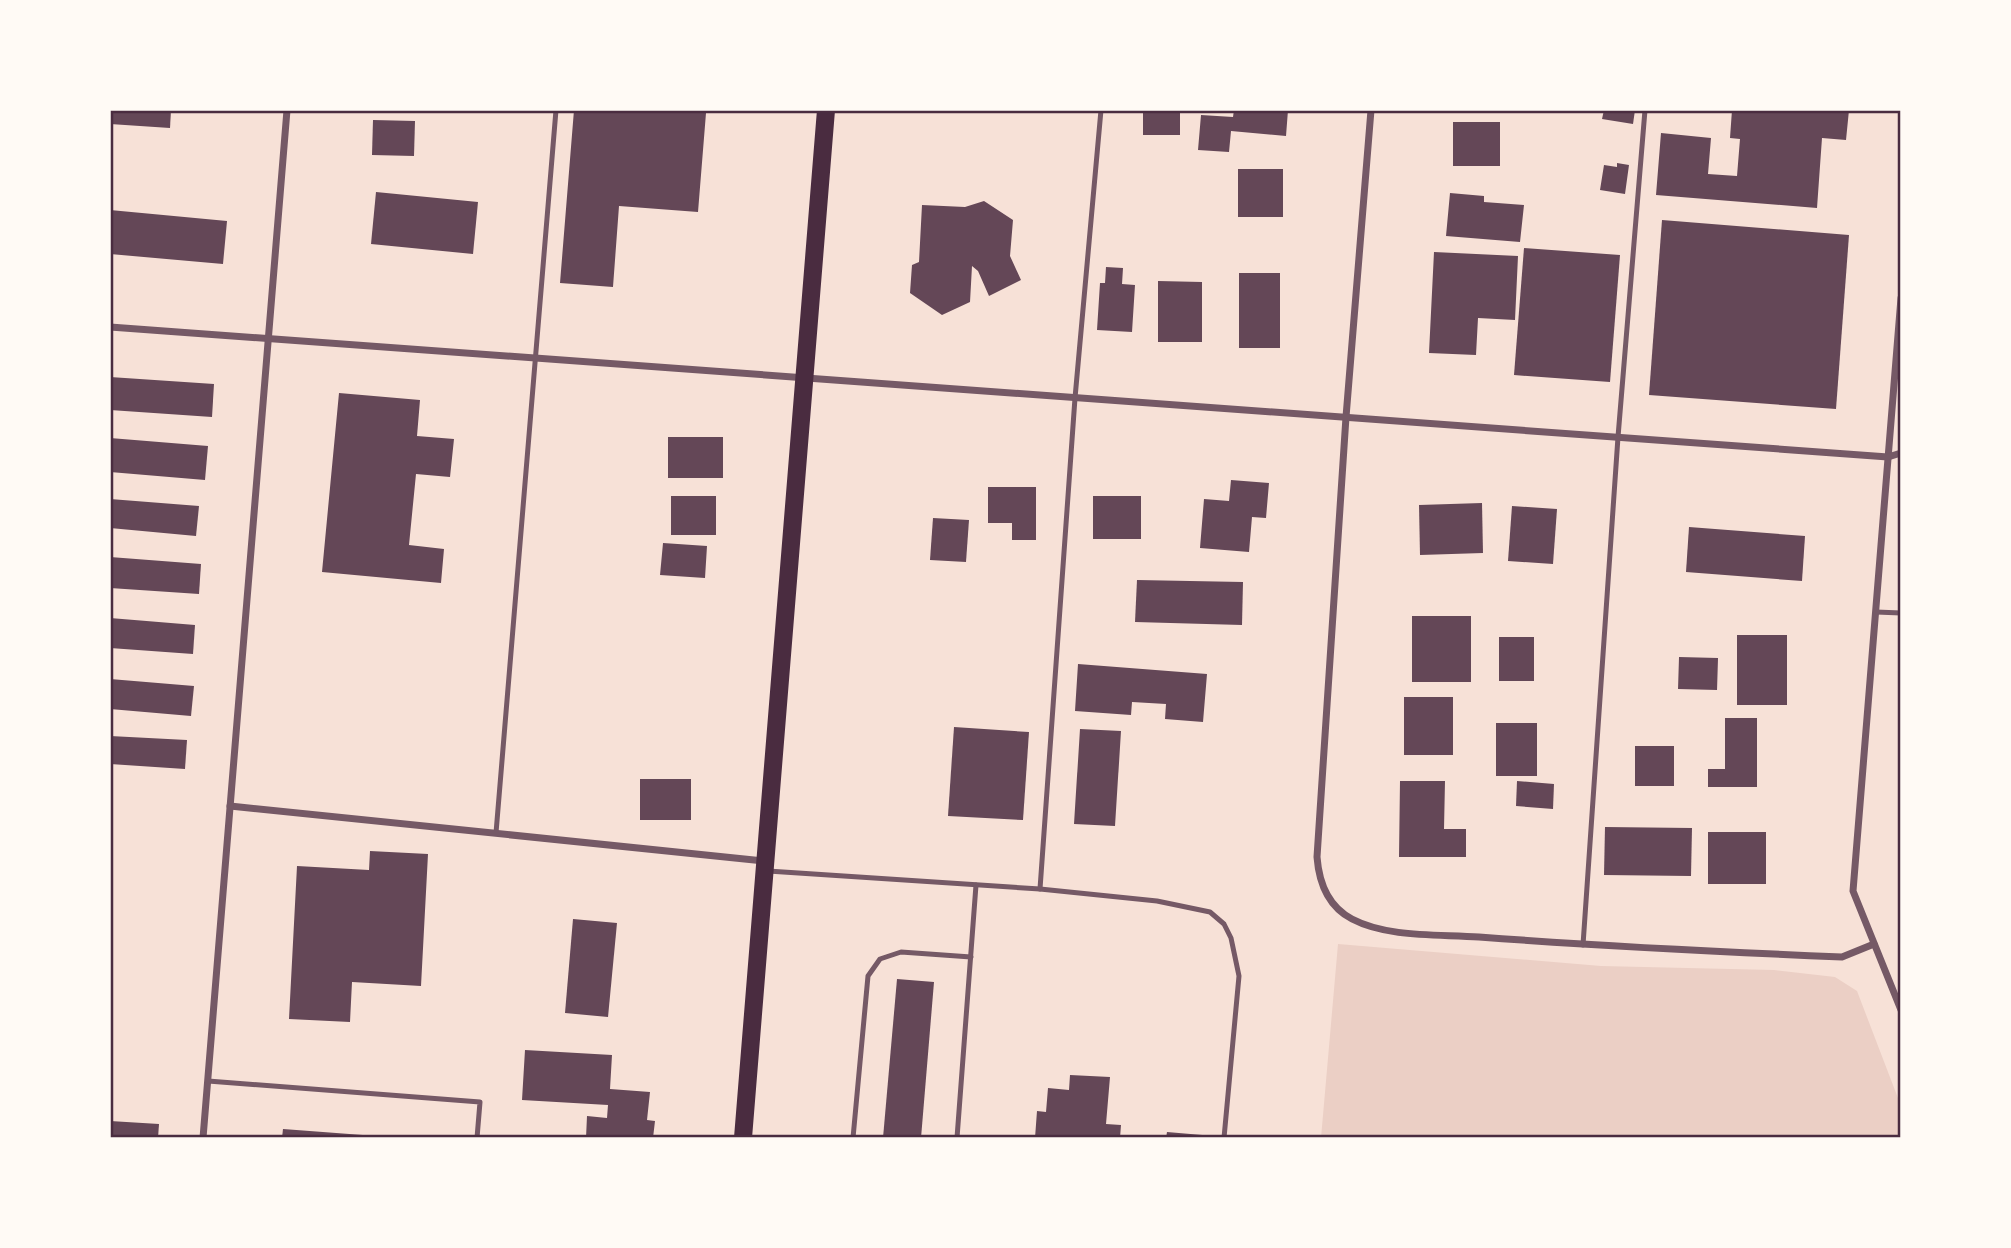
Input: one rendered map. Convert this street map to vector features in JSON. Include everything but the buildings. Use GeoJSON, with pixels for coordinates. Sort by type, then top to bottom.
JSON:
{"type":"FeatureCollection","features":[{"type":"Feature","properties":{"kind":"main road"},"geometry":{"type":"LineString","coordinates":[[743,1138],[826,110]]}},
{"type":"Feature","properties":{"kind":"street"},"geometry":{"type":"LineString","coordinates":[[203,1138],[287,110]]}},
{"type":"Feature","properties":{"kind":"street"},"geometry":{"type":"LineString","coordinates":[[1371,110],[1346,417],[1317,857],[1322,883],[1335,906],[1355,920],[1374,927],[1583,945],[1842,957],[1874,944]]}},
{"type":"Feature","properties":{"kind":"street"},"geometry":{"type":"LineString","coordinates":[[1901,298],[1853,891],[1901,1010]]}},
{"type":"Feature","properties":{"kind":"street"},"geometry":{"type":"LineString","coordinates":[[110,327],[1888,457],[1901,453]]}},
{"type":"Feature","properties":{"kind":"street"},"geometry":{"type":"LineString","coordinates":[[230,806],[765,866]]}},
{"type":"Feature","properties":{"kind":"lane"},"geometry":{"type":"LineString","coordinates":[[496,834],[556,110]]}},
{"type":"Feature","properties":{"kind":"lane"},"geometry":{"type":"LineString","coordinates":[[1040,889],[1075,398],[1101,110]]}},
{"type":"Feature","properties":{"kind":"lane"},"geometry":{"type":"LineString","coordinates":[[1583,945],[1618,437],[1645,110]]}},
{"type":"Feature","properties":{"kind":"lane"},"geometry":{"type":"LineString","coordinates":[[1876,612],[1901,613]]}},
{"type":"Feature","properties":{"kind":"lane"},"geometry":{"type":"LineString","coordinates":[[765,866],[1040,889],[1192,907],[1210,912],[1224,924],[1231,938],[1239,976],[1224,1138]]}},
{"type":"Feature","properties":{"kind":"lane"},"geometry":{"type":"LineString","coordinates":[[957,1138],[976,884]]}},
{"type":"Feature","properties":{"kind":"lane"},"geometry":{"type":"LineString","coordinates":[[853,1138],[868,976],[880,959],[901,952],[971,957]]}},
{"type":"Feature","properties":{"kind":"lane"},"geometry":{"type":"LineString","coordinates":[[208,1081],[480,1102],[477,1138]]}},
{"type":"Feature","properties":{"kind":"shaded area"},"geometry":{"type":"Polygon","coordinates":[[[1338,944],[1601,966],[1774,970],[1835,977],[1857,991],[1901,1106],[1901,1138],[1321,1138],[1338,944]]]}}]}
